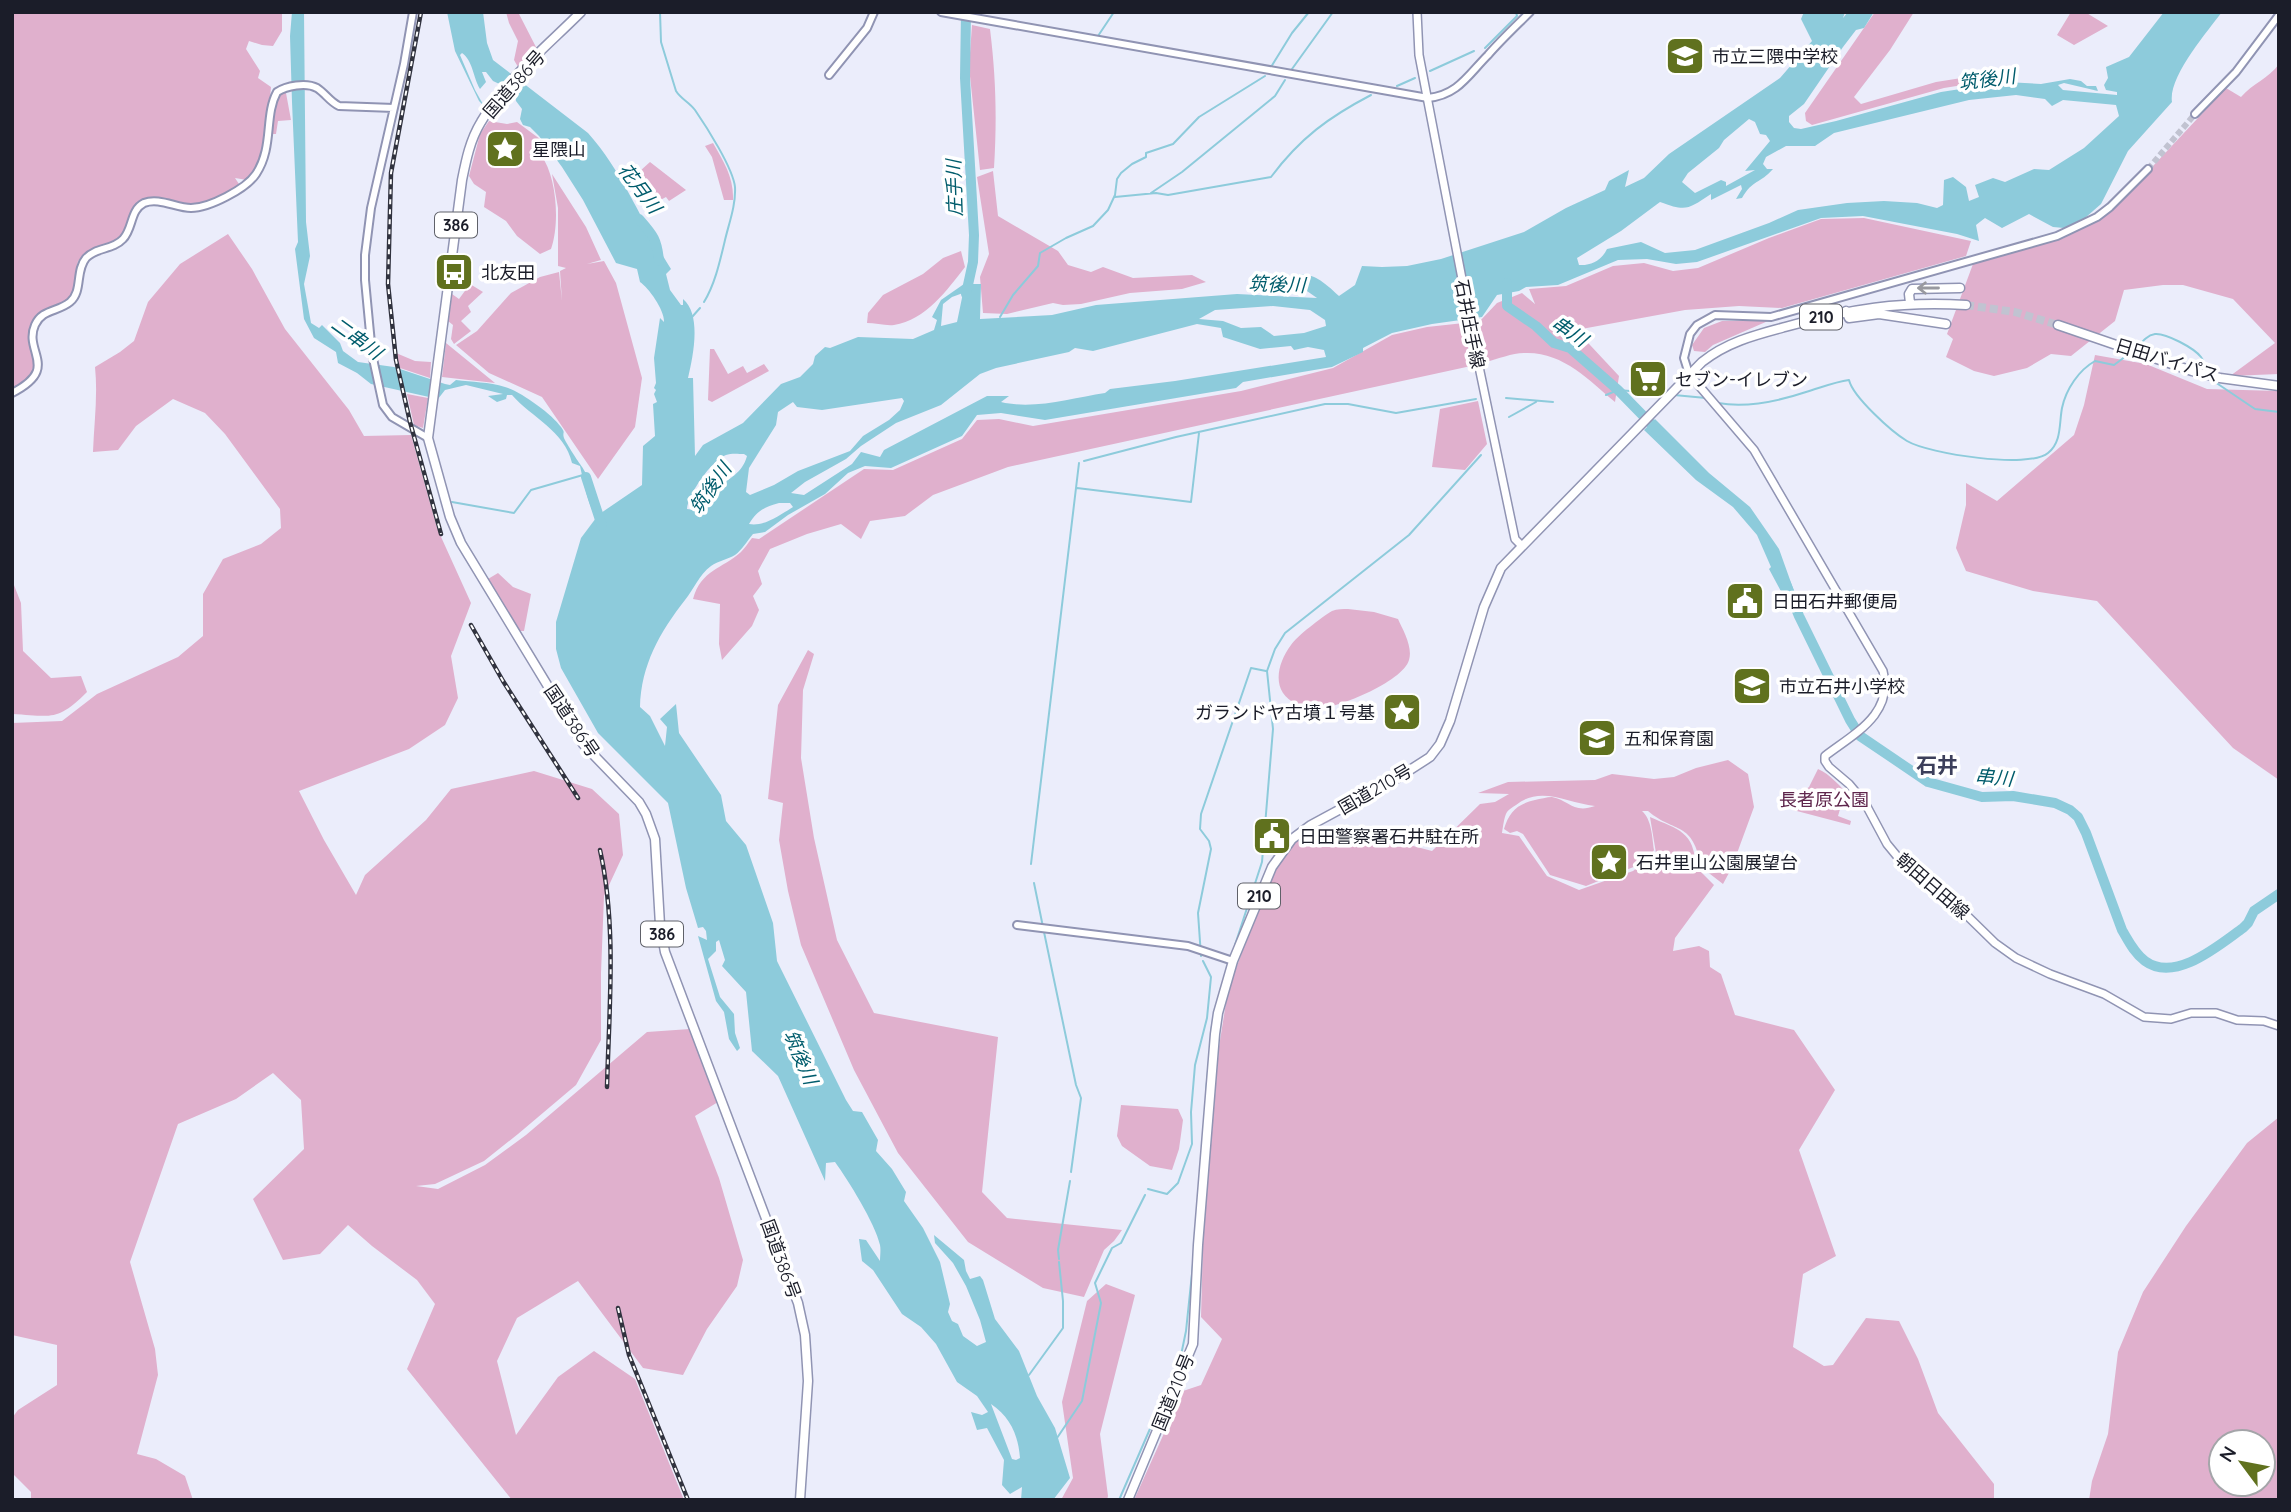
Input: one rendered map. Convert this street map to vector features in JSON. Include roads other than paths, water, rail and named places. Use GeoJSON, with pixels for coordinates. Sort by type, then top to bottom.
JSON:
{"type":"FeatureCollection","features":[{"type":"Feature","properties":{"kind":"highway","name":"国道386号"},"geometry":{"type":"LineString","coordinates":[[581,12],[491,105],[479,124],[467,155],[428,438],[450,517],[461,543],[583,744],[639,802],[653,830],[660,925],[665,952],[798,1303],[806,1346],[807,1381],[800,1500]]}},
{"type":"Feature","properties":{"kind":"highway"},"geometry":{"type":"LineString","coordinates":[[1910,303],[1909,294],[1912,289],[1959,288]]}},
{"type":"Feature","properties":{"kind":"highway","name":"210"},"geometry":{"type":"LineString","coordinates":[[1689,374],[1708,356],[1727,345],[1846,311],[1910,303],[1966,305]]}},
{"type":"Feature","properties":{"kind":"highway"},"geometry":{"type":"LineString","coordinates":[[1846,311],[1849,318],[1854,319],[1879,314],[1946,324]]}},
{"type":"Feature","properties":{"kind":"highway","name":"日田バイパス"},"geometry":{"type":"LineString","coordinates":[[2058,325],[2192,371],[2220,378],[2279,386]]}},
{"type":"Feature","properties":{"kind":"highway","name":"国道210号"},"geometry":{"type":"LineString","coordinates":[[1128,1500],[1193,1344],[1201,1207],[1218,1013],[1233,961],[1268,876],[1292,839],[1311,825],[1396,779],[1430,757],[1450,721],[1492,584],[1501,568],[1689,374]]}},
{"type":"Feature","properties":{"kind":"main road","name":"石井庄手線"},"geometry":{"type":"LineString","coordinates":[[1416,12],[1419,55],[1448,212],[1516,541],[1522,546]]}},
{"type":"Feature","properties":{"kind":"main road","name":"朝田日田線"},"geometry":{"type":"LineString","coordinates":[[1689,374],[1754,450],[1883,671],[1886,689],[1884,699],[1874,717],[1825,756],[1826,763],[1858,793],[1887,844],[1900,861],[1962,908],[2002,948],[2050,974],[2104,995],[2144,1017],[2171,1019],[2191,1013],[2216,1013],[2237,1020],[2264,1021],[2279,1026]]}},
{"type":"Feature","properties":{"kind":"street"},"geometry":{"type":"LineString","coordinates":[[413,12],[371,208],[365,279],[372,354],[380,398],[391,417],[428,438]]}},
{"type":"Feature","properties":{"kind":"street"},"geometry":{"type":"LineString","coordinates":[[829,75],[866,28],[874,12]]}},
{"type":"Feature","properties":{"kind":"street"},"geometry":{"type":"LineString","coordinates":[[941,12],[1428,98],[1439,97],[1464,83],[1530,12]]}},
{"type":"Feature","properties":{"kind":"street"},"geometry":{"type":"LineString","coordinates":[[2195,114],[2236,72],[2279,15]]}},
{"type":"Feature","properties":{"kind":"street"},"geometry":{"type":"LineString","coordinates":[[12,393],[30,382],[37,367],[33,330],[36,322],[51,310],[69,303],[75,295],[82,263],[97,250],[123,239],[135,211],[141,205],[158,202],[192,208],[210,204],[249,182],[262,164],[277,92],[288,87],[307,85],[316,88],[339,106],[394,108]]}},
{"type":"Feature","properties":{"kind":"street"},"geometry":{"type":"LineString","coordinates":[[1689,374],[1684,358],[1690,334],[1697,325],[1715,315],[1771,317],[2057,236],[2110,207],[2148,169]]}},
{"type":"Feature","properties":{"kind":"street"},"geometry":{"type":"LineString","coordinates":[[1017,925],[1188,946],[1233,961]]}},
{"type":"Feature","properties":{"kind":"water","name":"筑後川"},"geometry":{"type":"Polygon","coordinates":[[[292,12],[304,12],[306,222],[310,256],[304,284],[311,323],[319,328],[322,325],[340,343],[343,351],[358,362],[394,367],[450,385],[456,380],[499,385],[527,398],[551,416],[564,432],[565,440],[586,473],[595,492],[599,507],[595,495],[585,483],[593,511],[598,515],[642,485],[643,446],[655,436],[653,404],[657,402],[654,394],[654,358],[660,318],[664,322],[664,317],[656,300],[640,282],[637,269],[616,263],[583,200],[562,167],[539,136],[530,127],[523,125],[520,119],[522,109],[516,101],[514,91],[493,81],[486,72],[482,72],[486,82],[480,89],[471,65],[462,53],[460,55],[484,106],[479,101],[455,51],[447,12],[483,12],[487,43],[493,60],[588,133],[601,148],[671,269],[666,274],[670,290],[681,305],[683,299],[689,306],[694,325],[688,378],[693,378],[695,456],[703,445],[743,423],[781,384],[800,377],[825,347],[830,348],[858,337],[913,339],[934,330],[937,320],[932,317],[941,300],[964,284],[981,284],[980,319],[1052,315],[1096,305],[1237,294],[1317,298],[1294,282],[1270,280],[1300,274],[1314,277],[1339,296],[1355,285],[1362,266],[1407,266],[1441,259],[1524,232],[1605,190],[1609,181],[1629,170],[1625,187],[1644,178],[1669,154],[1780,78],[1812,41],[1801,19],[1804,12],[1845,12],[1843,18],[1848,12],[1874,12],[1864,28],[1856,30],[1843,47],[1804,104],[1789,116],[1789,122],[1794,128],[1801,129],[1941,92],[2006,82],[2041,84],[2070,79],[2081,81],[2087,86],[2096,86],[2098,91],[2064,83],[2058,85],[2063,90],[2117,95],[2117,92],[2106,90],[2104,85],[2108,78],[2106,67],[2129,57],[2164,12],[2222,12],[2182,68],[2172,92],[2172,102],[2128,151],[2101,204],[2085,218],[2064,228],[2053,227],[2029,214],[2002,228],[1985,218],[1976,225],[1979,241],[1957,234],[1863,216],[1821,218],[1697,262],[1676,264],[1647,259],[1618,260],[1558,285],[1526,287],[1497,295],[1482,317],[1392,333],[1363,348],[1363,352],[1332,367],[1243,382],[1236,388],[1045,420],[1001,413],[977,415],[962,436],[891,468],[865,466],[848,473],[825,494],[765,532],[753,534],[735,555],[714,564],[703,574],[668,624],[654,650],[644,677],[640,707],[650,716],[665,746],[667,727],[660,719],[676,704],[679,733],[721,795],[726,821],[746,845],[773,923],[777,961],[846,1100],[853,1111],[862,1112],[878,1140],[876,1151],[892,1169],[906,1192],[904,1201],[923,1228],[940,1262],[950,1304],[948,1312],[952,1321],[958,1324],[963,1336],[977,1346],[986,1342],[980,1320],[966,1286],[953,1263],[935,1243],[934,1235],[964,1260],[970,1279],[980,1276],[983,1280],[995,1319],[1019,1351],[1037,1396],[1055,1428],[1070,1478],[1053,1500],[1021,1500],[1022,1487],[1010,1494],[1002,1485],[1004,1460],[987,1428],[977,1430],[971,1412],[982,1415],[988,1412],[977,1396],[957,1382],[936,1344],[921,1327],[902,1314],[873,1270],[862,1261],[859,1239],[866,1240],[880,1261],[880,1245],[873,1225],[835,1162],[826,1163],[825,1181],[778,1076],[752,1051],[746,992],[722,966],[725,960],[719,940],[716,942],[716,951],[708,959],[720,997],[734,1014],[735,1033],[740,1048],[737,1051],[729,1039],[724,1012],[716,1001],[698,936],[707,940],[706,931],[703,927],[698,928],[686,888],[668,803],[598,733],[561,668],[556,649],[556,622],[581,538],[596,518],[593,512],[588,499],[580,466],[572,463],[555,433],[512,395],[507,395],[506,399],[497,402],[488,396],[503,394],[466,385],[445,390],[438,399],[371,384],[338,363],[336,352],[314,338],[304,319],[295,249],[298,242],[290,36],[292,12]],[[2016,95],[1969,100],[1834,133],[1815,146],[1786,146],[1766,157],[1763,164],[1767,169],[1773,169],[1742,198],[1736,199],[1742,189],[1741,185],[1711,200],[1711,194],[1687,207],[1660,202],[1621,231],[1577,258],[1579,265],[1596,262],[1607,249],[1641,242],[1665,253],[1695,250],[1798,210],[1884,201],[1917,203],[1937,208],[1943,205],[1944,180],[1953,177],[1966,187],[1969,201],[1979,197],[1975,185],[1993,178],[2005,182],[2034,169],[2049,170],[2084,148],[2119,116],[2116,105],[2063,100],[2052,106],[2045,99],[2016,95]],[[1749,119],[1724,140],[1719,148],[1688,173],[1682,182],[1695,193],[1721,180],[1726,182],[1726,186],[1755,170],[1745,171],[1770,141],[1766,135],[1760,134],[1755,122],[1749,119]],[[963,293],[952,297],[943,304],[941,326],[957,322],[963,293]],[[1273,306],[1215,310],[1199,319],[1223,321],[1241,328],[1261,327],[1274,336],[1304,333],[1326,326],[1325,320],[1310,310],[1273,306]],[[1197,324],[1093,351],[1075,348],[1069,352],[980,374],[941,405],[896,423],[846,459],[791,493],[804,495],[852,464],[861,452],[880,457],[884,450],[987,396],[1009,396],[1001,402],[1014,404],[1040,404],[1105,393],[1110,389],[1326,357],[1324,350],[1308,347],[1294,350],[1291,346],[1260,349],[1223,337],[1221,328],[1197,324]],[[902,398],[822,410],[797,407],[793,402],[778,412],[776,425],[749,468],[746,492],[750,495],[798,471],[850,451],[863,436],[900,410],[904,401],[902,398]],[[733,454],[720,458],[708,470],[696,487],[687,509],[695,510],[738,471],[747,456],[733,454]],[[779,503],[765,508],[749,524],[766,522],[793,507],[790,503],[779,503]],[[991,1404],[1012,1459],[1020,1458],[1012,1427],[991,1404]]]}},
{"type":"Feature","properties":{"kind":"water"},"geometry":{"type":"Polygon","coordinates":[[[1655,419],[1709,473],[1750,507],[1779,549],[1794,591],[1784,597],[1769,569],[1771,567],[1757,535],[1733,507],[1696,480],[1644,430],[1655,419]]]}},
{"type":"Feature","properties":{"kind":"waterway"},"geometry":{"type":"LineString","coordinates":[[660,12],[661,42],[676,91],[695,110],[712,136],[735,187],[733,207],[719,264],[704,302]]}},
{"type":"Feature","properties":{"kind":"waterway","name":"庄手川"},"geometry":{"type":"LineString","coordinates":[[966,12],[965,78],[974,235],[973,262],[966,294]]}},
{"type":"Feature","properties":{"kind":"waterway"},"geometry":{"type":"LineString","coordinates":[[1098,36],[1114,12]]}},
{"type":"Feature","properties":{"kind":"waterway"},"geometry":{"type":"LineString","coordinates":[[1271,67],[1309,12]]}},
{"type":"Feature","properties":{"kind":"waterway"},"geometry":{"type":"LineString","coordinates":[[1292,69],[1333,12]]}},
{"type":"Feature","properties":{"kind":"waterway"},"geometry":{"type":"LineString","coordinates":[[1485,48],[1517,16],[1516,12]]}},
{"type":"Feature","properties":{"kind":"waterway"},"geometry":{"type":"LineString","coordinates":[[1430,71],[1474,51]]}},
{"type":"Feature","properties":{"kind":"waterway"},"geometry":{"type":"LineString","coordinates":[[1000,317],[1013,295],[1038,266],[1040,253],[1093,226],[1108,210],[1121,173],[1146,157],[1146,153],[1173,144],[1199,117],[1265,76]]}},
{"type":"Feature","properties":{"kind":"waterway"},"geometry":{"type":"LineString","coordinates":[[1397,86],[1415,78]]}},
{"type":"Feature","properties":{"kind":"waterway"},"geometry":{"type":"LineString","coordinates":[[1151,193],[1182,172],[1275,96],[1285,80]]}},
{"type":"Feature","properties":{"kind":"waterway"},"geometry":{"type":"LineString","coordinates":[[1115,197],[1156,193],[1168,195],[1271,177],[1316,130],[1371,95]]}},
{"type":"Feature","properties":{"kind":"waterway","name":"花月川"},"geometry":{"type":"LineString","coordinates":[[639,219],[654,238],[659,261]]}},
{"type":"Feature","properties":{"kind":"waterway","name":"串川"},"geometry":{"type":"LineString","coordinates":[[1507,283],[1507,306],[1536,326],[1554,343],[1570,348],[1618,390],[1659,432]]}},
{"type":"Feature","properties":{"kind":"waterway"},"geometry":{"type":"LineString","coordinates":[[692,317],[700,308]]}},
{"type":"Feature","properties":{"kind":"waterway"},"geometry":{"type":"LineString","coordinates":[[2137,348],[2152,335],[2166,336],[2197,353],[2208,372]]}},
{"type":"Feature","properties":{"kind":"waterway"},"geometry":{"type":"LineString","coordinates":[[1718,403],[1762,403],[1849,380],[1865,404],[1907,441],[1956,455],[2021,460],[2037,458],[2052,449],[2058,438],[2067,394],[2084,369],[2095,361],[2114,365],[2130,353]]}},
{"type":"Feature","properties":{"kind":"waterway"},"geometry":{"type":"LineString","coordinates":[[2212,380],[2255,409],[2279,412]]}},
{"type":"Feature","properties":{"kind":"waterway"},"geometry":{"type":"LineString","coordinates":[[1606,395],[1618,390],[1665,394]]}},
{"type":"Feature","properties":{"kind":"waterway"},"geometry":{"type":"LineString","coordinates":[[1674,395],[1706,398]]}},
{"type":"Feature","properties":{"kind":"waterway"},"geometry":{"type":"LineString","coordinates":[[1506,398],[1553,402]]}},
{"type":"Feature","properties":{"kind":"waterway"},"geometry":{"type":"LineString","coordinates":[[1084,461],[1176,437],[1325,404],[1348,404],[1396,413],[1476,399]]}},
{"type":"Feature","properties":{"kind":"waterway"},"geometry":{"type":"LineString","coordinates":[[1509,417],[1536,402]]}},
{"type":"Feature","properties":{"kind":"waterway"},"geometry":{"type":"LineString","coordinates":[[1077,488],[1191,502],[1199,433]]}},
{"type":"Feature","properties":{"kind":"waterway"},"geometry":{"type":"LineString","coordinates":[[1235,945],[1262,862],[1273,729],[1267,671],[1275,649],[1285,633],[1409,535],[1481,455]]}},
{"type":"Feature","properties":{"kind":"waterway"},"geometry":{"type":"LineString","coordinates":[[1031,864],[1079,463]]}},
{"type":"Feature","properties":{"kind":"waterway"},"geometry":{"type":"LineString","coordinates":[[452,502],[514,513],[531,490],[583,475]]}},
{"type":"Feature","properties":{"kind":"waterway","name":"二串川"},"geometry":{"type":"LineString","coordinates":[[586,477],[602,526]]}},
{"type":"Feature","properties":{"kind":"waterway","name":"串川"},"geometry":{"type":"LineString","coordinates":[[1786,584],[1799,616],[1860,736],[1928,782],[1982,797],[2013,796],[2055,803],[2070,810],[2078,817],[2086,833],[2122,930],[2134,950],[2145,961],[2157,967],[2169,968],[2196,959],[2243,928],[2254,911],[2279,894]]}},
{"type":"Feature","properties":{"kind":"waterway"},"geometry":{"type":"LineString","coordinates":[[1201,956],[1198,913],[1211,849],[1209,841],[1200,829],[1201,814],[1251,668],[1266,671]]}},
{"type":"Feature","properties":{"kind":"waterway"},"geometry":{"type":"LineString","coordinates":[[1034,883],[1043,927]]}},
{"type":"Feature","properties":{"kind":"waterway"},"geometry":{"type":"LineString","coordinates":[[1044,932],[1081,1098],[1071,1172]]}},
{"type":"Feature","properties":{"kind":"waterway"},"geometry":{"type":"LineString","coordinates":[[1148,1189],[1167,1194],[1178,1183],[1192,1144],[1191,1112],[1195,1065],[1207,1018],[1211,977],[1203,961]]}},
{"type":"Feature","properties":{"kind":"waterway"},"geometry":{"type":"LineString","coordinates":[[1211,1032],[1213,1020]]}},
{"type":"Feature","properties":{"kind":"waterway"},"geometry":{"type":"LineString","coordinates":[[1206,1091],[1211,1041]]}},
{"type":"Feature","properties":{"kind":"waterway"},"geometry":{"type":"LineString","coordinates":[[1059,1259],[1058,1250],[1070,1181]]}},
{"type":"Feature","properties":{"kind":"waterway"},"geometry":{"type":"LineString","coordinates":[[1057,1438],[1082,1401],[1101,1303],[1095,1283],[1112,1248],[1121,1243],[1145,1195]]}},
{"type":"Feature","properties":{"kind":"waterway"},"geometry":{"type":"LineString","coordinates":[[1029,1375],[1063,1328],[1059,1262]]}},
{"type":"Feature","properties":{"kind":"waterway"},"geometry":{"type":"LineString","coordinates":[[1119,1500],[1180,1360],[1193,1264]]}},
{"type":"Feature","properties":{"kind":"tunnel"},"geometry":{"type":"LineString","coordinates":[[2148,169],[2195,114]]}},
{"type":"Feature","properties":{"kind":"tunnel"},"geometry":{"type":"LineString","coordinates":[[1966,305],[2015,312],[2058,325]]}},
{"type":"Feature","properties":{"kind":"railway"},"geometry":{"type":"LineString","coordinates":[[421,12],[391,173],[388,284],[396,360],[441,534]]}},
{"type":"Feature","properties":{"kind":"railway"},"geometry":{"type":"LineString","coordinates":[[471,625],[503,681],[578,798]]}},
{"type":"Feature","properties":{"kind":"railway"},"geometry":{"type":"LineString","coordinates":[[600,850],[609,909],[610,938],[607,1087]]}},
{"type":"Feature","properties":{"kind":"railway"},"geometry":{"type":"LineString","coordinates":[[618,1308],[629,1355],[688,1500]]}},
{"type":"Feature","properties":{"kind":"place","name":"市立三隈中学校"},"geometry":{"type":"Point","coordinates":[1685,56]}},
{"type":"Feature","properties":{"kind":"place","name":"星隈山"},"geometry":{"type":"Point","coordinates":[505,149]}},
{"type":"Feature","properties":{"kind":"place","name":"北友田"},"geometry":{"type":"Point","coordinates":[454,272]}},
{"type":"Feature","properties":{"kind":"place","name":"セブン-イレブン"},"geometry":{"type":"Point","coordinates":[1648,379]}},
{"type":"Feature","properties":{"kind":"place","name":"日田石井郵便局"},"geometry":{"type":"Point","coordinates":[1745,601]}},
{"type":"Feature","properties":{"kind":"place","name":"市立石井小学校"},"geometry":{"type":"Point","coordinates":[1752,686]}},
{"type":"Feature","properties":{"kind":"place","name":"ガランドヤ古墳１号基"},"geometry":{"type":"Point","coordinates":[1402,712]}},
{"type":"Feature","properties":{"kind":"place","name":"五和保育園"},"geometry":{"type":"Point","coordinates":[1597,738]}},
{"type":"Feature","properties":{"kind":"place","name":"日田警察署石井駐在所"},"geometry":{"type":"Point","coordinates":[1272,836]}},
{"type":"Feature","properties":{"kind":"place","name":"石井里山公園展望台"},"geometry":{"type":"Point","coordinates":[1609,862]}},
{"type":"Feature","properties":{"kind":"district","name":"石井"},"geometry":{"type":"Point","coordinates":[1937,765]}},
{"type":"Feature","properties":{"kind":"park label","name":"長者原公園"},"geometry":{"type":"Point","coordinates":[1824,799]}}]}
